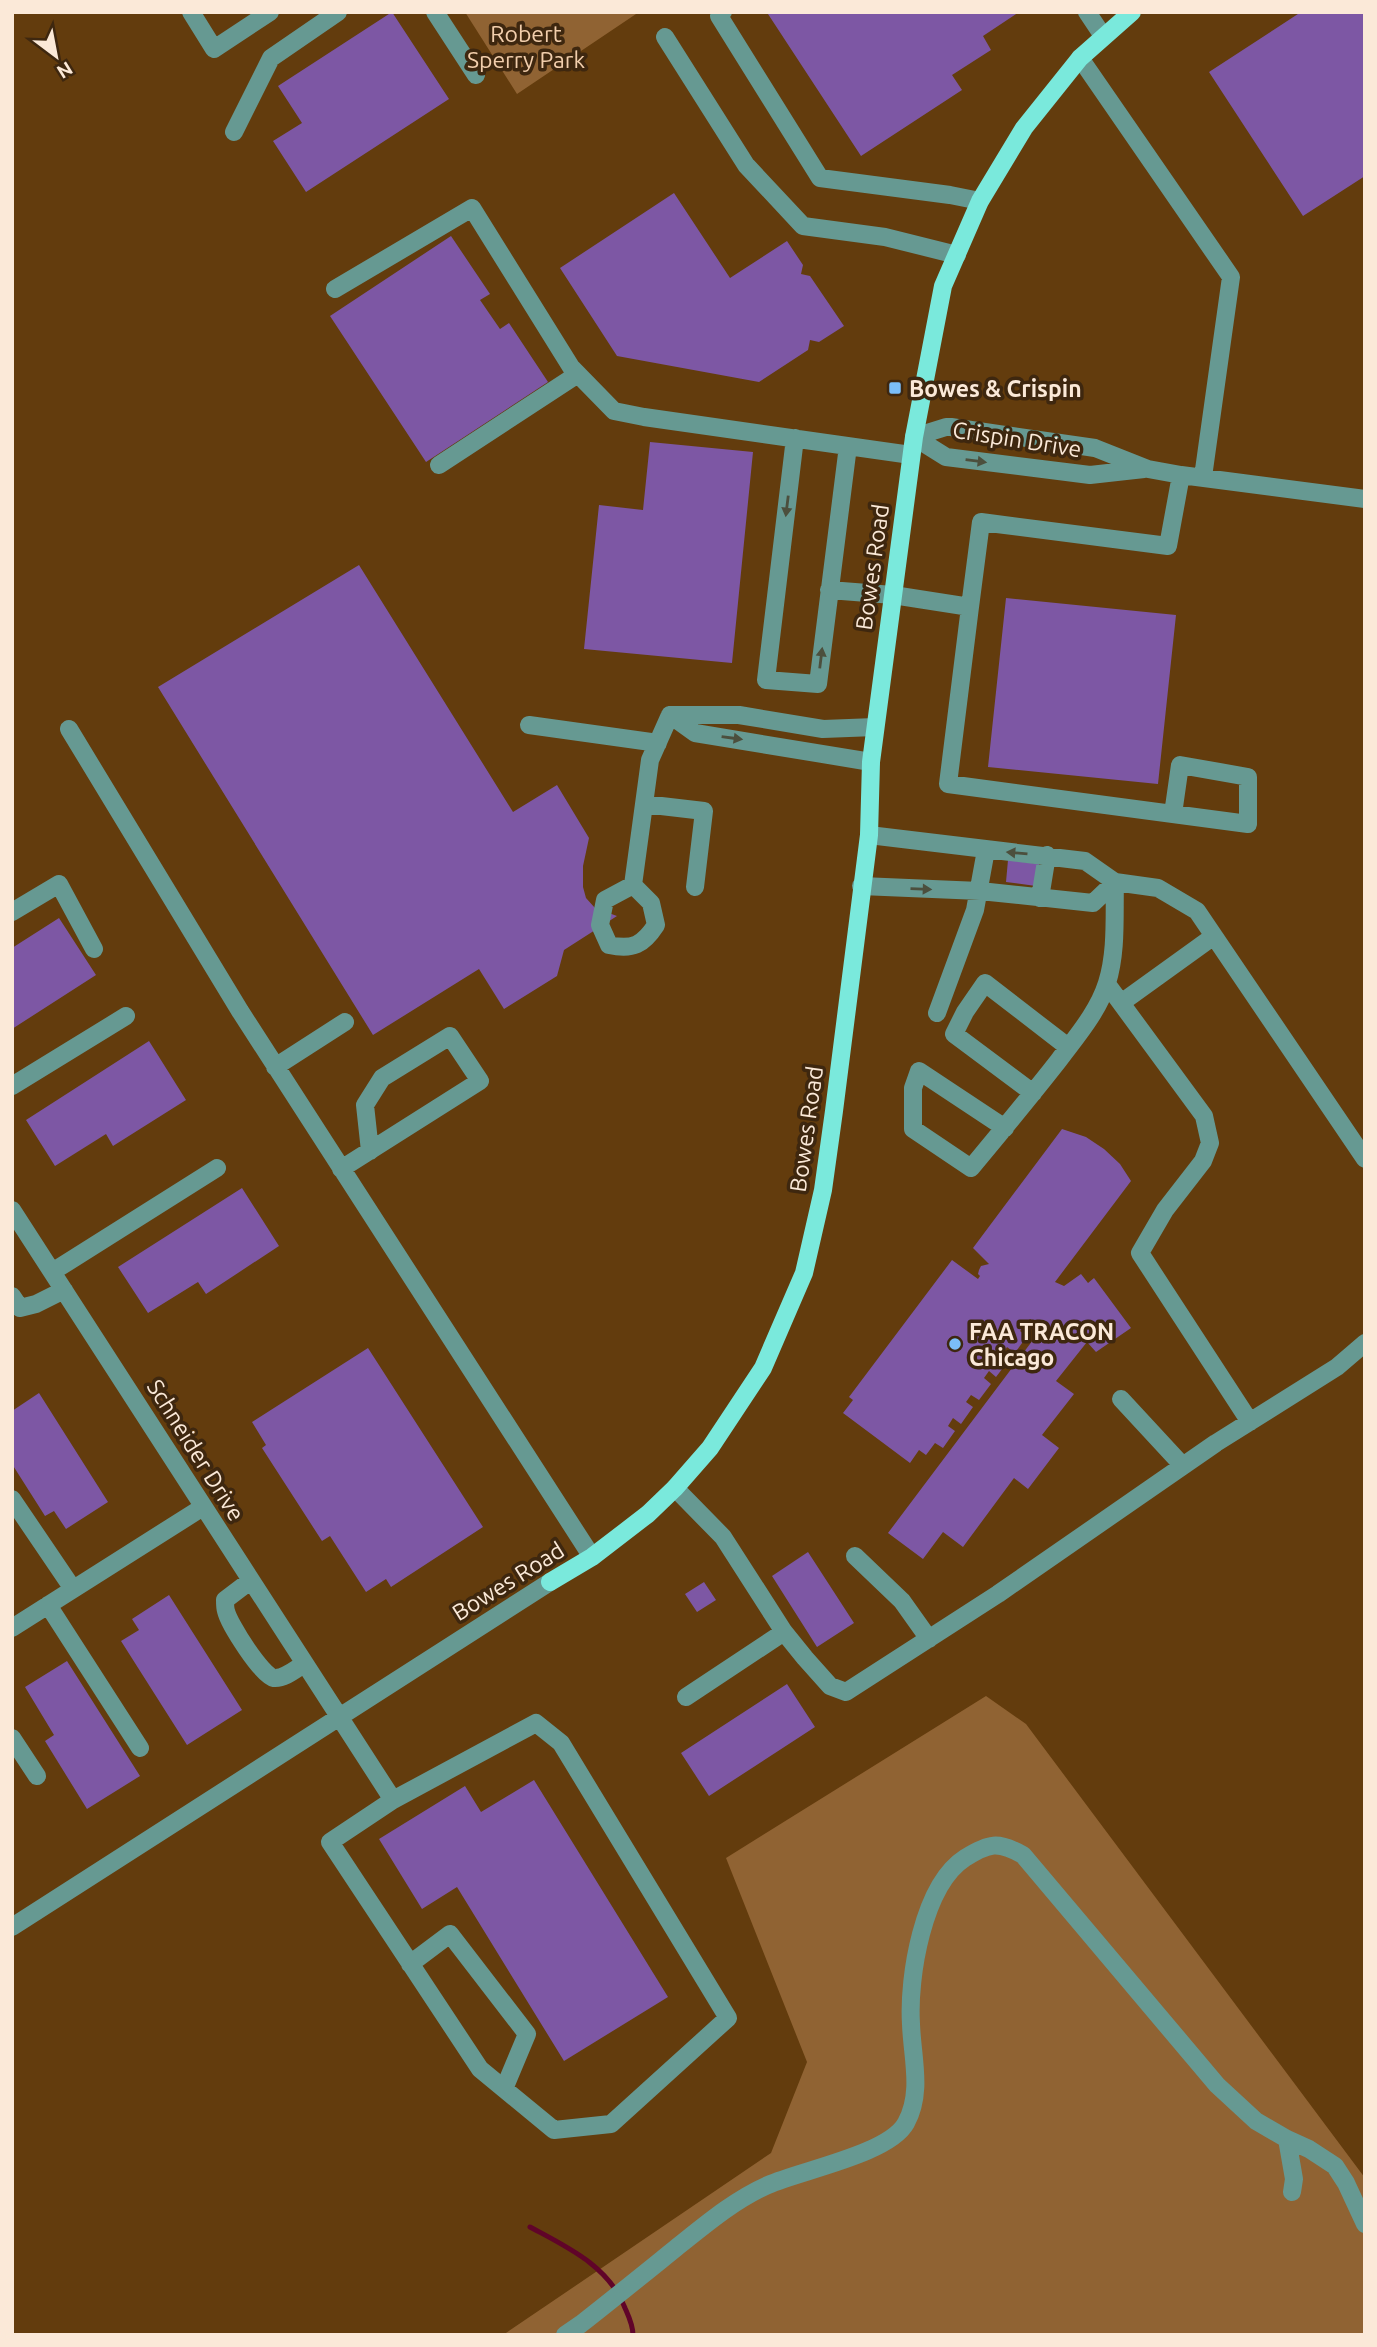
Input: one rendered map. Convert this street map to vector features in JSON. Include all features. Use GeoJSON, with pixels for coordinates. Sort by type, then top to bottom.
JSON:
{"type":"FeatureCollection","features":[{"type":"Feature","properties":{"kind":"main road","name":"Bowes Road"},"geometry":{"type":"LineString","coordinates":[[550,1582],[592,1558],[648,1514],[710,1448],[763,1368],[804,1273],[823,1190],[869,835],[870,762],[913,446],[943,286],[981,201],[1024,128],[1080,58],[1132,12]]}},
{"type":"Feature","properties":{"kind":"street"},"geometry":{"type":"LineString","coordinates":[[191,12],[214,49],[270,12]]}},
{"type":"Feature","properties":{"kind":"street"},"geometry":{"type":"LineString","coordinates":[[234,132],[271,58],[338,12]]}},
{"type":"Feature","properties":{"kind":"street"},"geometry":{"type":"LineString","coordinates":[[435,12],[476,75]]}},
{"type":"Feature","properties":{"kind":"street"},"geometry":{"type":"LineString","coordinates":[[723,12],[719,16],[820,178],[981,201]]}},
{"type":"Feature","properties":{"kind":"street"},"geometry":{"type":"LineString","coordinates":[[1087,12],[1103,36]]}},
{"type":"Feature","properties":{"kind":"street"},"geometry":{"type":"LineString","coordinates":[[664,37],[746,165],[803,226],[885,237],[957,255]]}},
{"type":"Feature","properties":{"kind":"street"},"geometry":{"type":"LineString","coordinates":[[1080,58],[1231,277],[1203,477]]}},
{"type":"Feature","properties":{"kind":"street"},"geometry":{"type":"LineString","coordinates":[[335,289],[472,208],[571,367],[614,411],[848,446],[913,446]]}},
{"type":"Feature","properties":{"kind":"street"},"geometry":{"type":"LineString","coordinates":[[439,465],[578,374]]}},
{"type":"Feature","properties":{"kind":"street","name":"Crispin Drive"},"geometry":{"type":"LineString","coordinates":[[913,446],[946,426],[1095,448],[1147,469],[1181,475],[1365,499]]}},
{"type":"Feature","properties":{"kind":"street"},"geometry":{"type":"LineString","coordinates":[[795,438],[766,680],[818,684],[848,446]]}},
{"type":"Feature","properties":{"kind":"street","name":"Crispin Drive"},"geometry":{"type":"LineString","coordinates":[[913,446],[946,457],[1090,475],[1147,469]]}},
{"type":"Feature","properties":{"kind":"street"},"geometry":{"type":"LineString","coordinates":[[1173,814],[1180,765],[1248,778],[1248,824],[1173,814],[948,784],[981,523],[1168,546],[1181,475]]}},
{"type":"Feature","properties":{"kind":"street"},"geometry":{"type":"LineString","coordinates":[[829,590],[893,595],[970,607]]}},
{"type":"Feature","properties":{"kind":"street"},"geometry":{"type":"LineString","coordinates":[[670,715],[739,715],[823,729],[875,727]]}},
{"type":"Feature","properties":{"kind":"street"},"geometry":{"type":"LineString","coordinates":[[633,885],[650,760],[670,715]]}},
{"type":"Feature","properties":{"kind":"street"},"geometry":{"type":"LineString","coordinates":[[670,715],[695,733],[870,762]]}},
{"type":"Feature","properties":{"kind":"street"},"geometry":{"type":"LineString","coordinates":[[529,725],[658,743]]}},
{"type":"Feature","properties":{"kind":"street"},"geometry":{"type":"LineString","coordinates":[[69,729],[275,1067],[592,1558]]}},
{"type":"Feature","properties":{"kind":"street"},"geometry":{"type":"LineString","coordinates":[[644,804],[704,811],[695,887]]}},
{"type":"Feature","properties":{"kind":"street"},"geometry":{"type":"LineString","coordinates":[[869,835],[1085,861],[1115,882],[1157,888],[1197,911],[1365,1159]]}},
{"type":"Feature","properties":{"kind":"street"},"geometry":{"type":"LineString","coordinates":[[937,1013],[980,891],[986,850]]}},
{"type":"Feature","properties":{"kind":"street"},"geometry":{"type":"LineString","coordinates":[[1040,898],[1047,855]]}},
{"type":"Feature","properties":{"kind":"street"},"geometry":{"type":"LineString","coordinates":[[861,886],[980,891],[1093,903],[1115,882]]}},
{"type":"Feature","properties":{"kind":"street"},"geometry":{"type":"LineString","coordinates":[[1004,1128],[919,1071],[914,1088],[912,1129],[971,1168],[1033,1093],[1087,1022],[1107,984],[1114,943],[1115,882]]}},
{"type":"Feature","properties":{"kind":"street"},"geometry":{"type":"LineString","coordinates":[[12,912],[59,884],[94,949]]}},
{"type":"Feature","properties":{"kind":"street"},"geometry":{"type":"LineString","coordinates":[[1121,1003],[1214,936]]}},
{"type":"Feature","properties":{"kind":"street"},"geometry":{"type":"LineString","coordinates":[[1033,1093],[954,1034],[985,983],[1068,1047]]}},
{"type":"Feature","properties":{"kind":"street"},"geometry":{"type":"LineString","coordinates":[[1107,984],[1204,1116],[1210,1143],[1203,1161],[1165,1210],[1140,1253],[1250,1422]]}},
{"type":"Feature","properties":{"kind":"street"},"geometry":{"type":"LineString","coordinates":[[12,1086],[126,1016]]}},
{"type":"Feature","properties":{"kind":"street"},"geometry":{"type":"LineString","coordinates":[[275,1067],[345,1021]]}},
{"type":"Feature","properties":{"kind":"street"},"geometry":{"type":"LineString","coordinates":[[341,1169],[370,1151],[480,1081],[450,1035],[382,1077],[365,1105],[370,1151]]}},
{"type":"Feature","properties":{"kind":"street"},"geometry":{"type":"LineString","coordinates":[[52,1272],[217,1168]]}},
{"type":"Feature","properties":{"kind":"street","name":"Schneider Drive"},"geometry":{"type":"LineString","coordinates":[[12,1210],[393,1800]]}},
{"type":"Feature","properties":{"kind":"street"},"geometry":{"type":"LineString","coordinates":[[12,1296],[20,1308],[36,1304],[64,1290]]}},
{"type":"Feature","properties":{"kind":"street"},"geometry":{"type":"LineString","coordinates":[[675,1488],[723,1537],[784,1632],[830,1686],[846,1692],[929,1639],[1183,1466],[1337,1367],[1365,1343]]}},
{"type":"Feature","properties":{"kind":"street"},"geometry":{"type":"LineString","coordinates":[[1121,1399],[1183,1466]]}},
{"type":"Feature","properties":{"kind":"street"},"geometry":{"type":"LineString","coordinates":[[12,1499],[73,1589]]}},
{"type":"Feature","properties":{"kind":"street"},"geometry":{"type":"LineString","coordinates":[[12,1628],[203,1507]]}},
{"type":"Feature","properties":{"kind":"street"},"geometry":{"type":"LineString","coordinates":[[855,1556],[902,1601],[929,1639]]}},
{"type":"Feature","properties":{"kind":"street"},"geometry":{"type":"LineString","coordinates":[[250,1581],[225,1600],[225,1609],[252,1655],[265,1674],[271,1677],[278,1678],[304,1664]]}},
{"type":"Feature","properties":{"kind":"street","name":"Bowes Road"},"geometry":{"type":"LineString","coordinates":[[12,1927],[550,1582]]}},
{"type":"Feature","properties":{"kind":"street"},"geometry":{"type":"LineString","coordinates":[[48,1605],[140,1748]]}},
{"type":"Feature","properties":{"kind":"street"},"geometry":{"type":"LineString","coordinates":[[686,1697],[784,1632]]}},
{"type":"Feature","properties":{"kind":"street"},"geometry":{"type":"LineString","coordinates":[[536,1723],[561,1743],[728,2018],[611,2124],[554,2130],[480,2069],[330,1842],[393,1800],[536,1723]]}},
{"type":"Feature","properties":{"kind":"street"},"geometry":{"type":"LineString","coordinates":[[12,1738],[37,1776]]}},
{"type":"Feature","properties":{"kind":"street"},"geometry":{"type":"LineString","coordinates":[[565,2335],[709,2222],[767,2185],[870,2150],[895,2136],[905,2124],[916,2087],[911,1995],[915,1961],[925,1918],[944,1881],[960,1862],[978,1850],[992,1845],[1007,1847],[1023,1855],[1217,2085],[1256,2121],[1287,2140],[1309,2148],[1335,2166],[1365,2224]]}},
{"type":"Feature","properties":{"kind":"street"},"geometry":{"type":"LineString","coordinates":[[410,1964],[450,1934],[527,2034],[504,2089]]}},
{"type":"Feature","properties":{"kind":"street"},"geometry":{"type":"LineString","coordinates":[[1287,2140],[1293,2186]]}},
{"type":"Feature","properties":{"kind":"green space","name":"Robert Sperry Park"},"geometry":{"type":"Polygon","coordinates":[[[465,12],[639,12],[517,94],[465,12]]]}},
{"type":"Feature","properties":{"kind":"green space"},"geometry":{"type":"Polygon","coordinates":[[[986,1696],[1026,1724],[1365,2178],[1365,2335],[503,2335],[771,2153],[807,2062],[726,1858],[986,1696]]]}},
{"type":"Feature","properties":{"kind":"building"},"geometry":{"type":"Polygon","coordinates":[[[392,12],[449,99],[306,192],[273,141],[302,123],[278,86],[392,12]]]}},
{"type":"Feature","properties":{"kind":"building"},"geometry":{"type":"Polygon","coordinates":[[[1019,12],[983,36],[991,50],[952,75],[962,90],[861,156],[768,14],[1019,12]]]}},
{"type":"Feature","properties":{"kind":"building"},"geometry":{"type":"Polygon","coordinates":[[[1301,12],[1365,12],[1365,176],[1303,216],[1209,72],[1301,12]]]}},
{"type":"Feature","properties":{"kind":"building"},"geometry":{"type":"Polygon","coordinates":[[[674,193],[730,278],[787,241],[803,265],[801,274],[810,276],[844,326],[819,342],[810,340],[808,350],[759,382],[617,356],[560,268],[674,193]]]}},
{"type":"Feature","properties":{"kind":"building"},"geometry":{"type":"Polygon","coordinates":[[[451,236],[490,294],[480,300],[500,329],[509,323],[548,382],[426,462],[330,316],[451,236]]]}},
{"type":"Feature","properties":{"kind":"building"},"geometry":{"type":"Polygon","coordinates":[[[650,442],[753,452],[732,663],[584,649],[599,505],[643,510],[650,442]]]}},
{"type":"Feature","properties":{"kind":"building"},"geometry":{"type":"Polygon","coordinates":[[[359,565],[513,812],[557,785],[589,838],[583,866],[586,898],[595,908],[617,916],[564,950],[557,976],[504,1009],[479,969],[373,1035],[158,687],[359,565]]]}},
{"type":"Feature","properties":{"kind":"building"},"geometry":{"type":"Polygon","coordinates":[[[1006,598],[1176,615],[1158,784],[988,767],[1006,598]]]}},
{"type":"Feature","properties":{"kind":"building"},"geometry":{"type":"Polygon","coordinates":[[[1008,860],[1039,864],[1036,886],[1006,882],[1008,860]]]}},
{"type":"Feature","properties":{"kind":"building"},"geometry":{"type":"Polygon","coordinates":[[[59,918],[96,975],[12,1029],[12,948],[59,918]]]}},
{"type":"Feature","properties":{"kind":"building"},"geometry":{"type":"Polygon","coordinates":[[[149,1041],[186,1100],[113,1146],[106,1134],[55,1166],[26,1120],[149,1041]]]}},
{"type":"Feature","properties":{"kind":"building","name":"FAA TRACON Chicago"},"geometry":{"type":"Polygon","coordinates":[[[1062,1129],[1086,1137],[1104,1149],[1120,1164],[1131,1181],[1055,1282],[1064,1286],[1081,1274],[1088,1283],[1094,1278],[1131,1328],[1096,1352],[1087,1342],[1056,1381],[1074,1394],[1042,1435],[1059,1448],[1028,1489],[1014,1478],[963,1547],[943,1532],[923,1559],[888,1533],[1042,1328],[1030,1319],[1020,1331],[1027,1336],[1015,1353],[1007,1347],[1002,1355],[1009,1360],[996,1377],[989,1371],[984,1378],[991,1384],[979,1400],[971,1395],[966,1402],[973,1407],[961,1424],[953,1418],[948,1426],[955,1431],[943,1448],[935,1443],[926,1455],[919,1450],[910,1463],[843,1413],[853,1400],[849,1397],[952,1260],[978,1279],[981,1266],[989,1264],[973,1248],[1062,1129]]]}},
{"type":"Feature","properties":{"kind":"building"},"geometry":{"type":"Polygon","coordinates":[[[242,1188],[279,1246],[206,1294],[198,1282],[148,1313],[118,1267],[242,1188]]]}},
{"type":"Feature","properties":{"kind":"building"},"geometry":{"type":"Polygon","coordinates":[[[368,1348],[483,1527],[391,1587],[386,1579],[366,1592],[330,1536],[322,1541],[262,1448],[266,1445],[252,1422],[368,1348]]]}},
{"type":"Feature","properties":{"kind":"building"},"geometry":{"type":"Polygon","coordinates":[[[39,1393],[108,1502],[66,1529],[54,1511],[45,1516],[12,1464],[12,1411],[39,1393]]]}},
{"type":"Feature","properties":{"kind":"building"},"geometry":{"type":"Polygon","coordinates":[[[808,1552],[854,1623],[817,1647],[772,1576],[808,1552]]]}},
{"type":"Feature","properties":{"kind":"building"},"geometry":{"type":"Polygon","coordinates":[[[704,1582],[716,1600],[697,1612],[685,1594],[704,1582]]]}},
{"type":"Feature","properties":{"kind":"building"},"geometry":{"type":"Polygon","coordinates":[[[169,1595],[242,1710],[187,1745],[121,1641],[139,1630],[132,1619],[169,1595]]]}},
{"type":"Feature","properties":{"kind":"building"},"geometry":{"type":"Polygon","coordinates":[[[67,1661],[140,1776],[87,1809],[45,1741],[54,1735],[25,1687],[67,1661]]]}},
{"type":"Feature","properties":{"kind":"building"},"geometry":{"type":"Polygon","coordinates":[[[787,1684],[815,1727],[709,1796],[681,1753],[787,1684]]]}},
{"type":"Feature","properties":{"kind":"building"},"geometry":{"type":"Polygon","coordinates":[[[534,1780],[668,1997],[564,2061],[457,1887],[422,1909],[379,1839],[465,1786],[481,1812],[534,1780]]]}},
{"type":"Feature","properties":{"kind":"waterway"},"geometry":{"type":"LineString","coordinates":[[530,2227],[585,2259],[609,2280],[632,2324],[633,2335]]}},
{"type":"Feature","properties":{"kind":"place","name":"Bowes & Crispin"},"geometry":{"type":"Point","coordinates":[895,388]}},
{"type":"Feature","properties":{"kind":"place","name":"FAA TRACON Chicago"},"geometry":{"type":"Point","coordinates":[955,1344]}}]}
